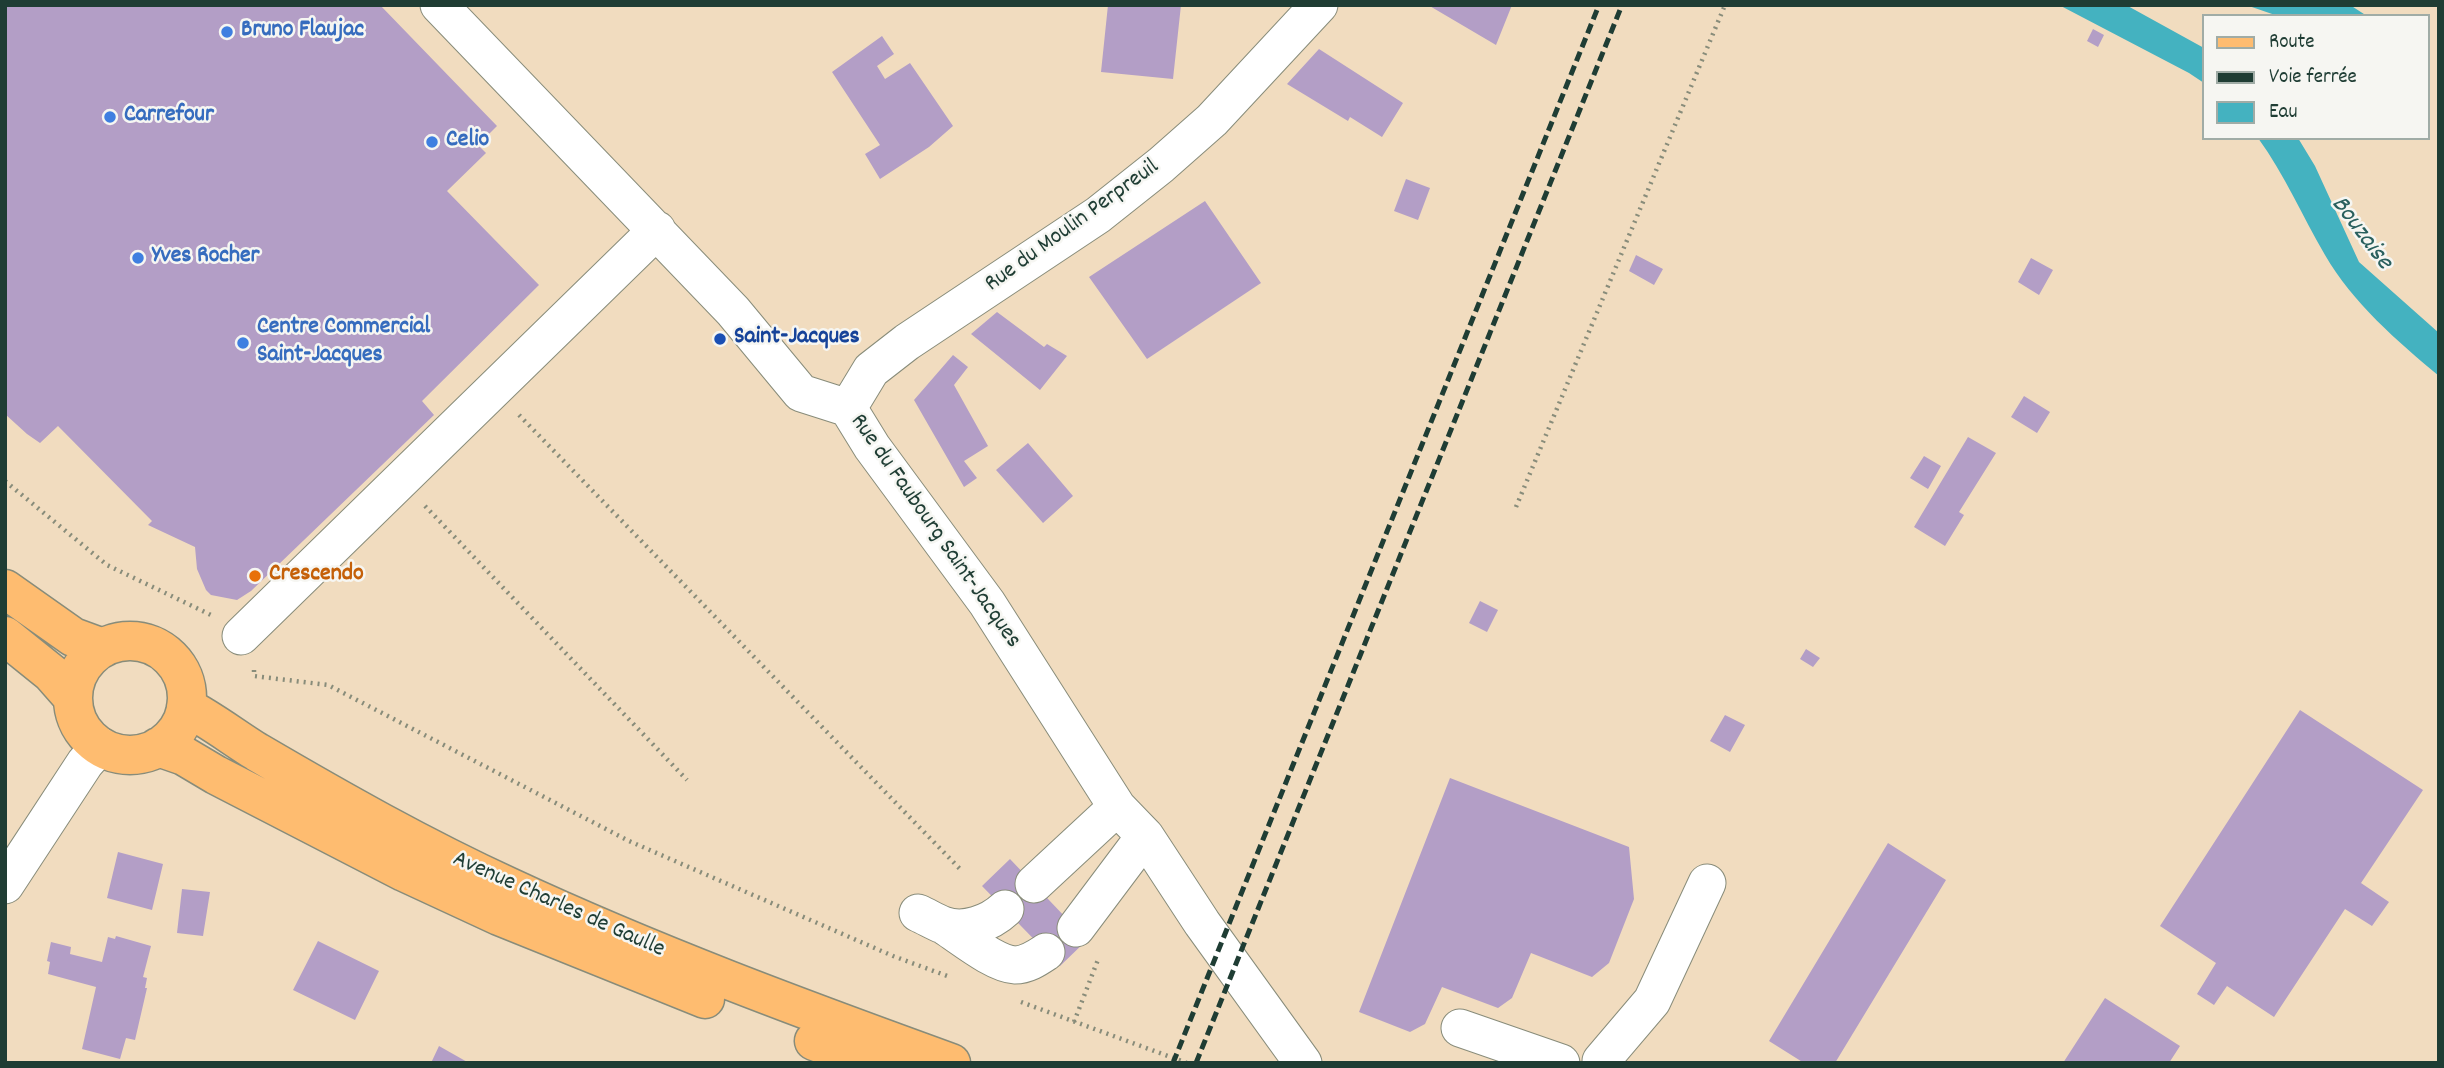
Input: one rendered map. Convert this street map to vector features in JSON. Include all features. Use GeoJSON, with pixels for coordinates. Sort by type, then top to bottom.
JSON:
{"type":"FeatureCollection","features":[{"type":"Feature","properties":{"kind":"main road"},"geometry":{"type":"LineString","coordinates":[[5,589],[73,637],[103,648]]}},
{"type":"Feature","properties":{"kind":"main road"},"geometry":{"type":"LineString","coordinates":[[5,636],[51,673],[73,698]]}},
{"type":"Feature","properties":{"kind":"main road"},"geometry":{"type":"LineString","coordinates":[[121,642],[140,642],[159,649],[171,659],[180,672],[185,687],[186,707],[176,730],[158,747],[135,755],[123,754],[100,746],[80,726],[74,712],[74,683],[90,656],[103,648],[121,642]]}},
{"type":"Feature","properties":{"kind":"main road","name":"Avenue Charles de Gaulle"},"geometry":{"type":"LineString","coordinates":[[186,707],[323,791],[508,887],[709,973],[951,1063]]}},
{"type":"Feature","properties":{"kind":"main road","name":"Avenue Charles de Gaulle"},"geometry":{"type":"LineString","coordinates":[[158,747],[184,756],[404,872],[499,916],[596,957],[871,1063]]}},
{"type":"Feature","properties":{"kind":"street","name":"Rue du Faubourg Saint-Jacques"},"geometry":{"type":"LineString","coordinates":[[439,5],[657,230],[733,312],[801,393],[848,408],[872,447],[987,603],[1117,807],[1145,836],[1202,923],[1303,1063]]}},
{"type":"Feature","properties":{"kind":"street","name":"Rue du Moulin Perpreuil"},"geometry":{"type":"LineString","coordinates":[[848,408],[871,370],[907,342],[1098,215],[1161,165],[1212,120],[1319,5]]}},
{"type":"Feature","properties":{"kind":"street"},"geometry":{"type":"LineString","coordinates":[[239,640],[657,230]]}},
{"type":"Feature","properties":{"kind":"street"},"geometry":{"type":"LineString","coordinates":[[5,886],[85,763],[100,746]]}},
{"type":"Feature","properties":{"kind":"street"},"geometry":{"type":"LineString","coordinates":[[1034,884],[1117,807]]}},
{"type":"Feature","properties":{"kind":"street"},"geometry":{"type":"LineString","coordinates":[[1076,928],[1145,836]]}},
{"type":"Feature","properties":{"kind":"street"},"geometry":{"type":"LineString","coordinates":[[1597,1062],[1652,1001],[1707,883]]}},
{"type":"Feature","properties":{"kind":"street"},"geometry":{"type":"LineString","coordinates":[[1005,909],[985,923],[932,920],[994,958],[1014,965],[1031,961],[1046,952]]}},
{"type":"Feature","properties":{"kind":"street"},"geometry":{"type":"LineString","coordinates":[[1460,1028],[1561,1063]]}},
{"type":"Feature","properties":{"kind":"path"},"geometry":{"type":"LineString","coordinates":[[1516,507],[1725,5]]}},
{"type":"Feature","properties":{"kind":"path"},"geometry":{"type":"LineString","coordinates":[[494,389],[961,870]]}},
{"type":"Feature","properties":{"kind":"path"},"geometry":{"type":"LineString","coordinates":[[400,480],[687,780]]}},
{"type":"Feature","properties":{"kind":"path"},"geometry":{"type":"LineString","coordinates":[[5,481],[107,565],[239,640],[254,676],[328,685],[629,841],[881,951],[958,980]]}},
{"type":"Feature","properties":{"kind":"path"},"geometry":{"type":"LineString","coordinates":[[1010,998],[1186,1063]]}},
{"type":"Feature","properties":{"kind":"water"},"geometry":{"type":"Polygon","coordinates":[[[2059,5],[2126,5],[2202,47],[2202,82],[2059,5]]]}},
{"type":"Feature","properties":{"kind":"water"},"geometry":{"type":"Polygon","coordinates":[[[2246,5],[2350,5],[2364,14],[2272,14],[2246,5]]]}},
{"type":"Feature","properties":{"kind":"water"},"geometry":{"type":"Polygon","coordinates":[[[2259,140],[2299,140],[2315,166],[2359,262],[2439,333],[2439,376],[2392,335],[2348,289],[2325,255],[2259,140]]]}},
{"type":"Feature","properties":{"kind":"building","name":"Centre Commercial Saint-Jacques"},"geometry":{"type":"Polygon","coordinates":[[[5,5],[380,5],[497,126],[478,145],[486,153],[447,191],[539,285],[422,401],[434,415],[251,591],[237,600],[211,595],[197,569],[195,547],[148,525],[152,521],[58,426],[40,443],[5,414],[5,5]]]}},
{"type":"Feature","properties":{"kind":"building"},"geometry":{"type":"Polygon","coordinates":[[[1108,5],[1181,5],[1173,79],[1101,72],[1108,5]]]}},
{"type":"Feature","properties":{"kind":"building"},"geometry":{"type":"Polygon","coordinates":[[[1428,5],[1512,5],[1496,45],[1428,5]]]}},
{"type":"Feature","properties":{"kind":"building"},"geometry":{"type":"Polygon","coordinates":[[[2093,29],[2104,35],[2098,47],[2087,41],[2093,29]]]}},
{"type":"Feature","properties":{"kind":"building"},"geometry":{"type":"Polygon","coordinates":[[[882,36],[894,54],[877,66],[885,79],[910,63],[953,126],[929,147],[880,179],[865,154],[880,145],[832,72],[882,36]]]}},
{"type":"Feature","properties":{"kind":"building"},"geometry":{"type":"Polygon","coordinates":[[[1319,49],[1403,103],[1382,137],[1350,117],[1348,121],[1287,84],[1319,49]]]}},
{"type":"Feature","properties":{"kind":"building"},"geometry":{"type":"Polygon","coordinates":[[[1406,179],[1430,188],[1418,220],[1394,211],[1406,179]]]}},
{"type":"Feature","properties":{"kind":"building"},"geometry":{"type":"Polygon","coordinates":[[[1205,201],[1261,283],[1147,359],[1089,277],[1205,201]]]}},
{"type":"Feature","properties":{"kind":"building"},"geometry":{"type":"Polygon","coordinates":[[[1636,255],[1663,269],[1654,285],[1629,271],[1636,255]]]}},
{"type":"Feature","properties":{"kind":"building"},"geometry":{"type":"Polygon","coordinates":[[[2031,258],[2053,270],[2039,295],[2018,282],[2031,258]]]}},
{"type":"Feature","properties":{"kind":"building"},"geometry":{"type":"Polygon","coordinates":[[[997,312],[1044,347],[1047,344],[1067,356],[1040,390],[971,334],[997,312]]]}},
{"type":"Feature","properties":{"kind":"building"},"geometry":{"type":"Polygon","coordinates":[[[953,355],[968,367],[954,385],[988,446],[964,461],[977,478],[964,487],[914,400],[953,355]]]}},
{"type":"Feature","properties":{"kind":"building"},"geometry":{"type":"Polygon","coordinates":[[[2024,396],[2050,412],[2037,433],[2011,417],[2024,396]]]}},
{"type":"Feature","properties":{"kind":"building"},"geometry":{"type":"Polygon","coordinates":[[[1968,437],[1996,453],[1959,512],[1964,515],[1945,546],[1914,527],[1968,437]]]}},
{"type":"Feature","properties":{"kind":"building"},"geometry":{"type":"Polygon","coordinates":[[[1028,443],[1073,496],[1043,523],[996,470],[1028,443]]]}},
{"type":"Feature","properties":{"kind":"building"},"geometry":{"type":"Polygon","coordinates":[[[1924,456],[1941,466],[1928,489],[1910,478],[1924,456]]]}},
{"type":"Feature","properties":{"kind":"building"},"geometry":{"type":"Polygon","coordinates":[[[1480,601],[1498,610],[1487,632],[1469,623],[1480,601]]]}},
{"type":"Feature","properties":{"kind":"building"},"geometry":{"type":"Polygon","coordinates":[[[1806,649],[1820,658],[1813,667],[1800,659],[1806,649]]]}},
{"type":"Feature","properties":{"kind":"building"},"geometry":{"type":"Polygon","coordinates":[[[2300,710],[2423,790],[2361,883],[2389,902],[2372,926],[2345,909],[2274,1017],[2227,986],[2214,1005],[2197,994],[2216,963],[2160,926],[2300,710]]]}},
{"type":"Feature","properties":{"kind":"building"},"geometry":{"type":"Polygon","coordinates":[[[1725,715],[1745,725],[1730,752],[1710,741],[1725,715]]]}},
{"type":"Feature","properties":{"kind":"building"},"geometry":{"type":"Polygon","coordinates":[[[1450,778],[1629,847],[1634,899],[1609,963],[1592,977],[1531,953],[1512,998],[1498,1008],[1442,987],[1425,1024],[1410,1032],[1359,1012],[1450,778]]]}},
{"type":"Feature","properties":{"kind":"building"},"geometry":{"type":"Polygon","coordinates":[[[1888,843],[1946,880],[1835,1063],[1804,1063],[1769,1041],[1888,843]]]}},
{"type":"Feature","properties":{"kind":"building"},"geometry":{"type":"Polygon","coordinates":[[[118,852],[163,864],[152,910],[107,898],[118,852]]]}},
{"type":"Feature","properties":{"kind":"building"},"geometry":{"type":"Polygon","coordinates":[[[1010,859],[1087,940],[1060,966],[982,886],[1010,859]]]}},
{"type":"Feature","properties":{"kind":"building"},"geometry":{"type":"Polygon","coordinates":[[[182,889],[210,892],[203,936],[177,933],[182,889]]]}},
{"type":"Feature","properties":{"kind":"building"},"geometry":{"type":"Polygon","coordinates":[[[116,936],[151,946],[143,977],[147,978],[147,988],[135,1040],[126,1038],[120,1059],[82,1049],[96,987],[48,974],[50,962],[47,961],[51,942],[71,947],[70,954],[102,962],[108,937],[115,939],[116,936]]]}},
{"type":"Feature","properties":{"kind":"building"},"geometry":{"type":"Polygon","coordinates":[[[318,941],[379,971],[355,1020],[293,990],[318,941]]]}},
{"type":"Feature","properties":{"kind":"building"},"geometry":{"type":"Polygon","coordinates":[[[2105,998],[2180,1046],[2169,1063],[2063,1063],[2105,998]]]}},
{"type":"Feature","properties":{"kind":"building"},"geometry":{"type":"Polygon","coordinates":[[[439,1046],[469,1063],[431,1063],[439,1046]]]}},
{"type":"Feature","properties":{"kind":"railway"},"geometry":{"type":"LineString","coordinates":[[1173,1063],[1599,5]]}},
{"type":"Feature","properties":{"kind":"railway"},"geometry":{"type":"LineString","coordinates":[[1196,1063],[1622,5]]}},
{"type":"Feature","properties":{"kind":"place","name":"Bruno Flaujac"},"geometry":{"type":"Point","coordinates":[227,32]}},
{"type":"Feature","properties":{"kind":"place","name":"Carrefour"},"geometry":{"type":"Point","coordinates":[110,117]}},
{"type":"Feature","properties":{"kind":"place","name":"Celio"},"geometry":{"type":"Point","coordinates":[432,142]}},
{"type":"Feature","properties":{"kind":"place","name":"Yves Rocher"},"geometry":{"type":"Point","coordinates":[138,258]}},
{"type":"Feature","properties":{"kind":"place","name":"Saint-Jacques"},"geometry":{"type":"Point","coordinates":[720,339]}},
{"type":"Feature","properties":{"kind":"place","name":"Centre Commercial Saint-Jacques"},"geometry":{"type":"Point","coordinates":[243,343]}},
{"type":"Feature","properties":{"kind":"place","name":"Crescendo"},"geometry":{"type":"Point","coordinates":[255,576]}},
{"type":"Feature","properties":{"kind":"water label","name":"Bouzaise"},"geometry":{"type":"Point","coordinates":[2360,234]}}]}
